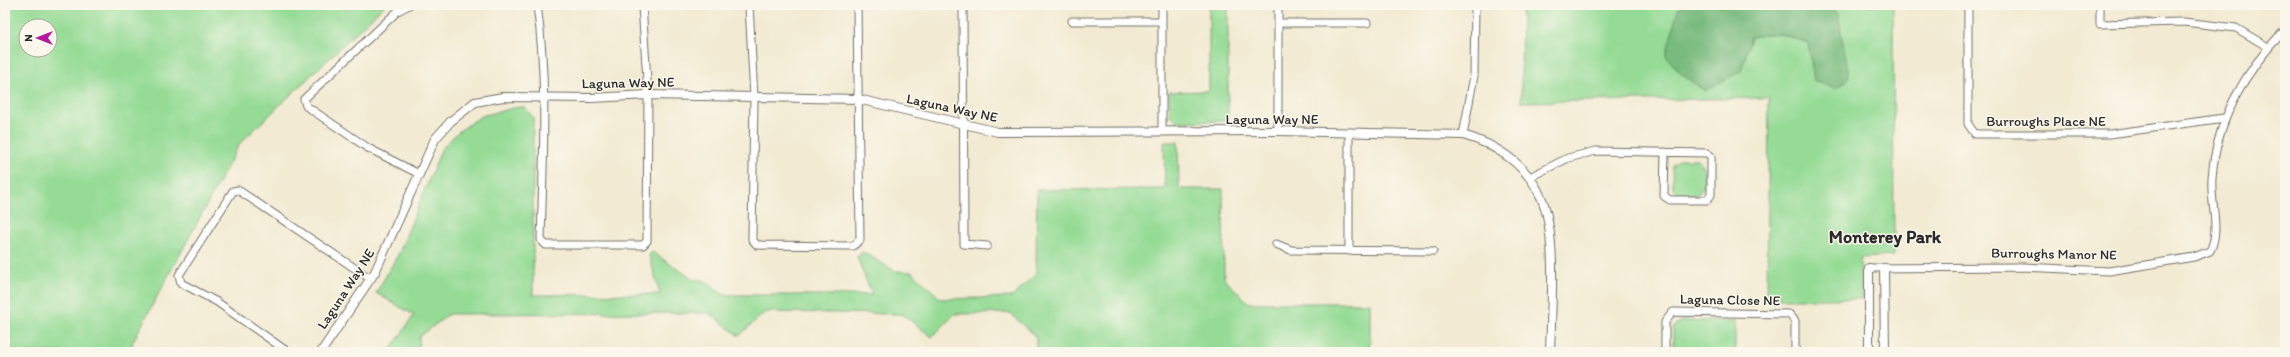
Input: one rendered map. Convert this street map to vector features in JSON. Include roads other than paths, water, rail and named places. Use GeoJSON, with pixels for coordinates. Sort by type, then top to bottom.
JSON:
{"type":"FeatureCollection","features":[{"type":"Feature","properties":{"kind":"street"},"geometry":{"type":"LineString","coordinates":[[408,5],[398,10],[304,99],[306,106],[368,148],[419,174]]}},
{"type":"Feature","properties":{"kind":"street"},"geometry":{"type":"LineString","coordinates":[[537,5],[541,35],[544,96],[542,240],[546,245],[643,245],[647,241],[648,95],[642,5]]}},
{"type":"Feature","properties":{"kind":"street"},"geometry":{"type":"LineString","coordinates":[[749,5],[754,97],[752,239],[757,245],[853,246],[860,240],[857,5]]}},
{"type":"Feature","properties":{"kind":"street"},"geometry":{"type":"LineString","coordinates":[[963,5],[964,244],[987,246]]}},
{"type":"Feature","properties":{"kind":"street"},"geometry":{"type":"LineString","coordinates":[[1162,5],[1162,131]]}},
{"type":"Feature","properties":{"kind":"street"},"geometry":{"type":"LineString","coordinates":[[1278,5],[1278,131]]}},
{"type":"Feature","properties":{"kind":"street"},"geometry":{"type":"LineString","coordinates":[[1463,135],[1474,76],[1475,5]]}},
{"type":"Feature","properties":{"kind":"street","name":"Burroughs Place NE"},"geometry":{"type":"LineString","coordinates":[[1968,5],[1968,124],[1975,134],[2110,134],[2224,118]]}},
{"type":"Feature","properties":{"kind":"street"},"geometry":{"type":"LineString","coordinates":[[2100,5],[2100,24],[2184,22],[2236,28],[2268,47]]}},
{"type":"Feature","properties":{"kind":"street"},"geometry":{"type":"LineString","coordinates":[[1072,21],[1162,21]]}},
{"type":"Feature","properties":{"kind":"street"},"geometry":{"type":"LineString","coordinates":[[1278,23],[1367,23]]}},
{"type":"Feature","properties":{"kind":"street","name":"Burroughs Manor NE"},"geometry":{"type":"LineString","coordinates":[[1869,268],[2024,266],[2109,271],[2194,257],[2210,251],[2215,241],[2212,178],[2224,118],[2247,77],[2268,47],[2285,30]]}},
{"type":"Feature","properties":{"kind":"street","name":"Laguna Way NE"},"geometry":{"type":"LineString","coordinates":[[321,352],[371,279],[391,240],[435,139],[451,121],[475,102],[503,97],[544,96],[592,98],[648,95],[858,99],[963,124],[1005,132],[1278,131],[1463,135],[1491,146],[1510,157],[1530,177],[1541,195],[1547,216],[1550,241],[1550,352]]}},
{"type":"Feature","properties":{"kind":"street"},"geometry":{"type":"LineString","coordinates":[[1349,132],[1349,251]]}},
{"type":"Feature","properties":{"kind":"street"},"geometry":{"type":"LineString","coordinates":[[1530,177],[1568,158],[1596,151],[1707,152],[1712,156],[1711,195],[1707,200],[1670,200],[1664,196],[1665,152]]}},
{"type":"Feature","properties":{"kind":"street"},"geometry":{"type":"LineString","coordinates":[[288,352],[217,302],[181,283],[179,275],[233,191],[238,190],[371,279]]}},
{"type":"Feature","properties":{"kind":"street"},"geometry":{"type":"LineString","coordinates":[[1276,244],[1291,250],[1433,251]]}},
{"type":"Feature","properties":{"kind":"street"},"geometry":{"type":"LineString","coordinates":[[1869,268],[1869,352]]}},
{"type":"Feature","properties":{"kind":"street"},"geometry":{"type":"LineString","coordinates":[[1884,268],[1885,352]]}},
{"type":"Feature","properties":{"kind":"street","name":"Laguna Close NE"},"geometry":{"type":"LineString","coordinates":[[1665,352],[1665,322],[1673,312],[1789,314],[1795,321],[1795,352]]}},
{"type":"Feature","properties":{"kind":"district","name":"Monterey Park"},"geometry":{"type":"Point","coordinates":[1885,237]}}]}
